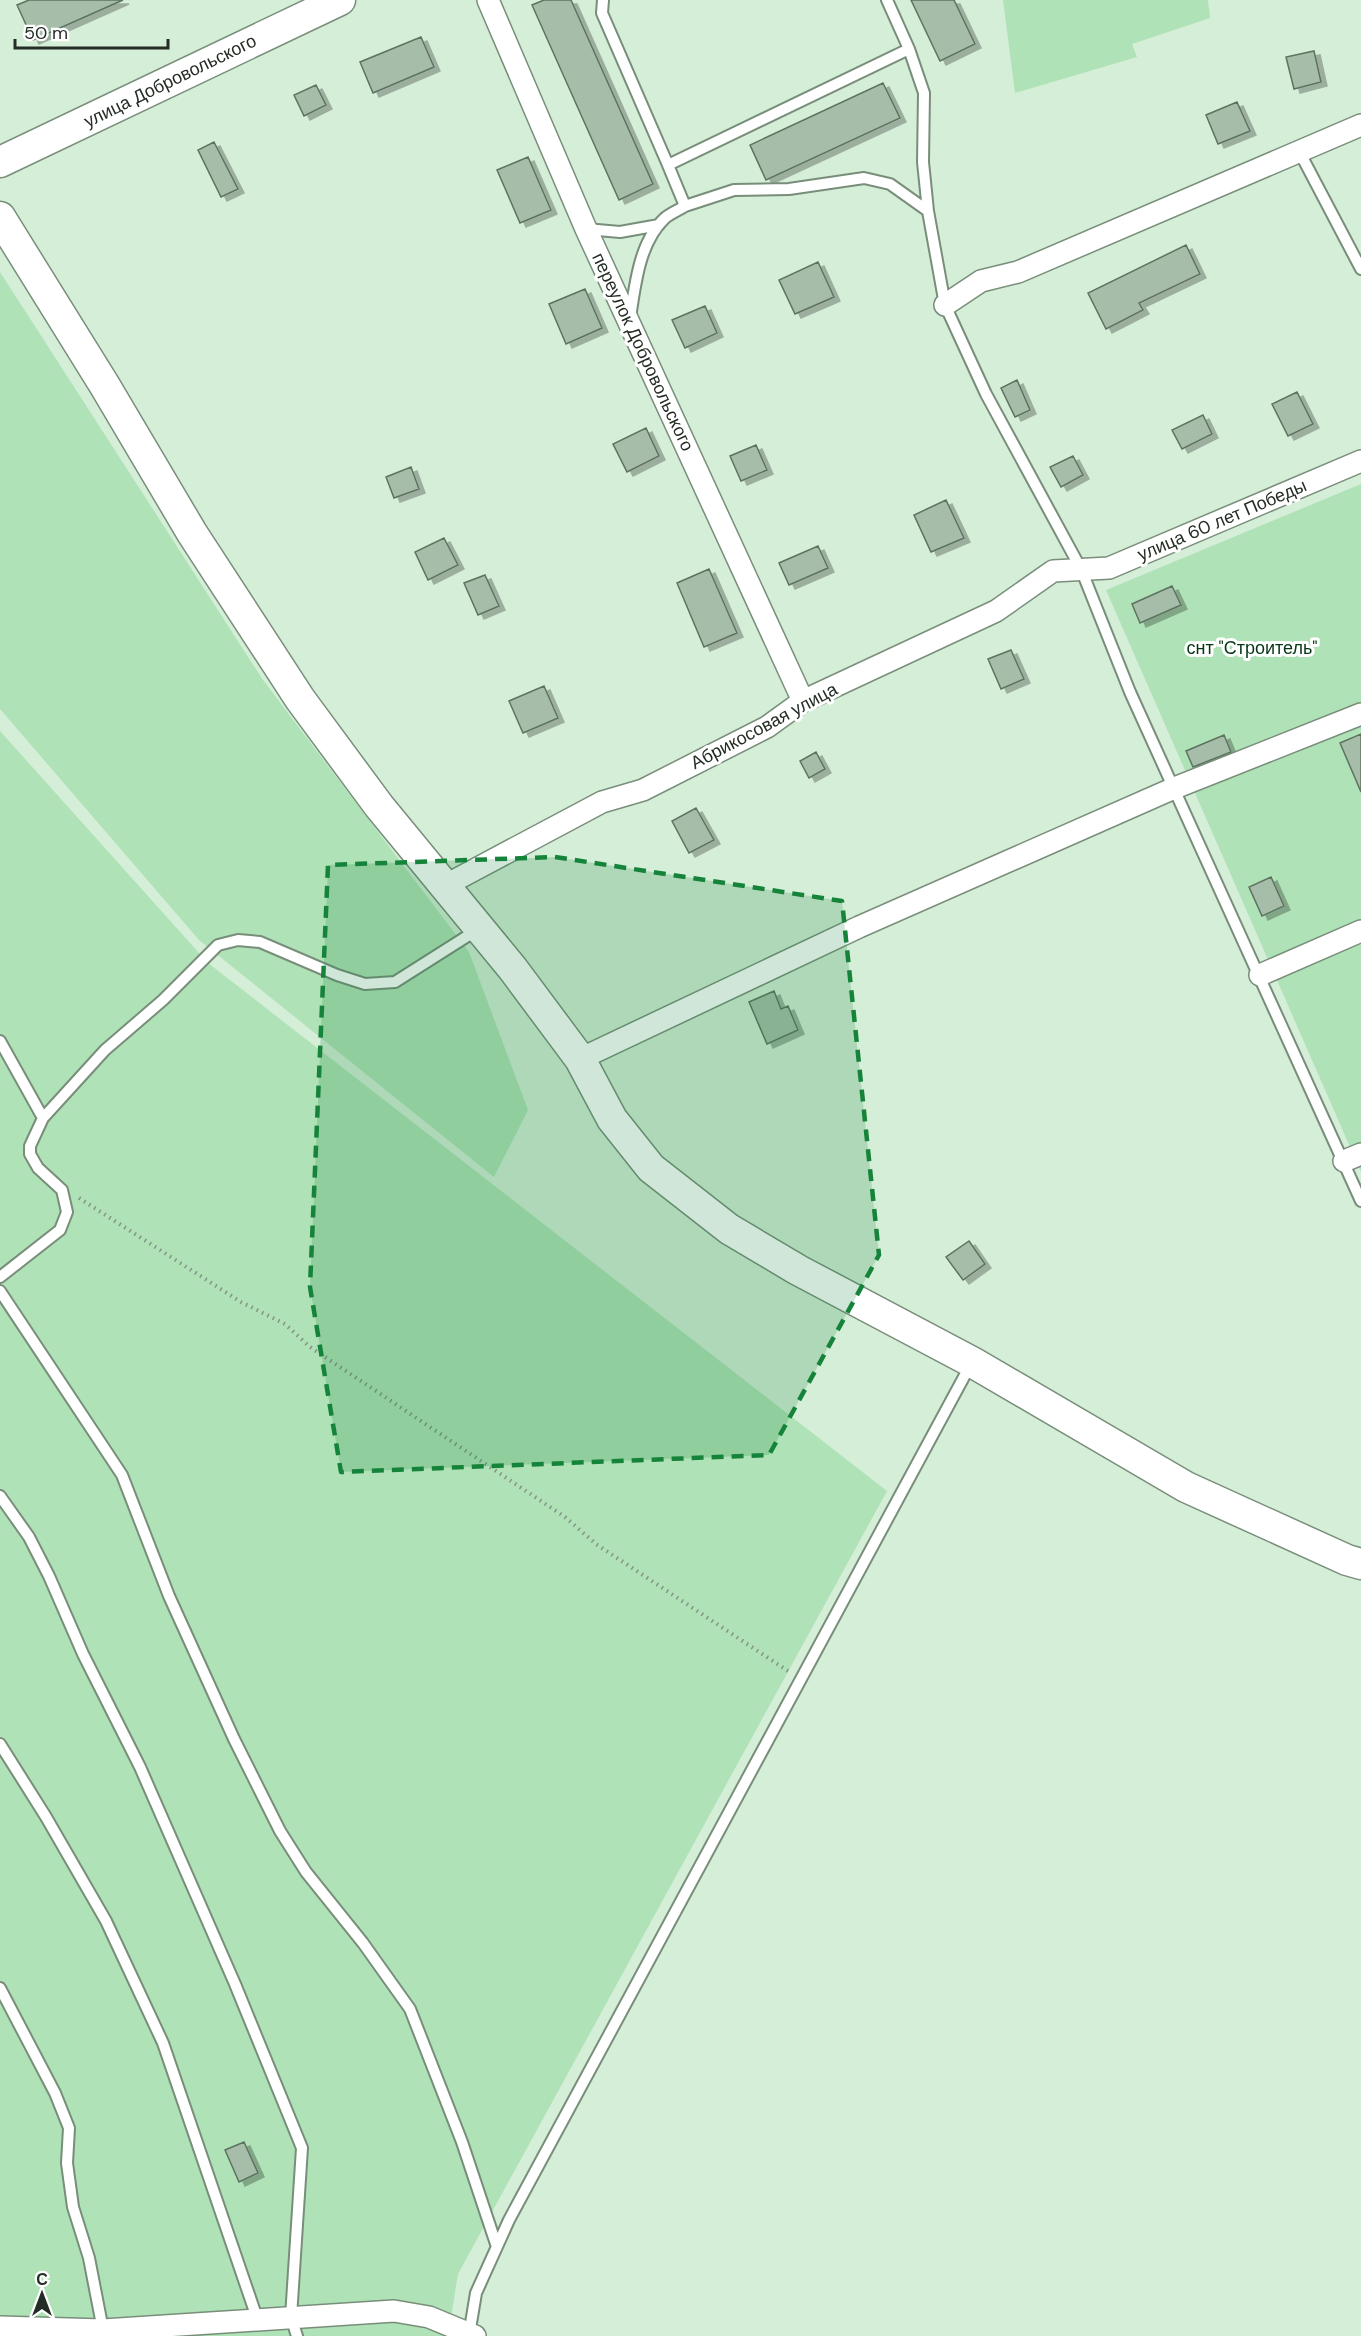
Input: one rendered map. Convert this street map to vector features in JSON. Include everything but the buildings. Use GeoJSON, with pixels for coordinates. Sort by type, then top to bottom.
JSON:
{"type":"FeatureCollection","features":[{"type":"Feature","properties":{"kind":"street","name":"улица Добровольского"},"geometry":{"type":"LineString","coordinates":[[0,162],[340,0]]}},
{"type":"Feature","properties":{"kind":"street","name":"переулок Добровольского"},"geometry":{"type":"LineString","coordinates":[[488,0],[586,229],[803,701]]}},
{"type":"Feature","properties":{"kind":"street"},"geometry":{"type":"LineString","coordinates":[[945,305],[981,281],[1018,272],[1361,125]]}},
{"type":"Feature","properties":{"kind":"street"},"geometry":{"type":"LineString","coordinates":[[0,217],[192,533],[300,699],[379,806],[446,885],[580,1059],[612,1119],[651,1168],[729,1229],[798,1270],[972,1362],[1186,1487],[1356,1566]]}},
{"type":"Feature","properties":{"kind":"street","name":"улица 60 лет Победы"},"geometry":{"type":"LineString","coordinates":[[1080,569],[1109,568],[1361,461]]}},
{"type":"Feature","properties":{"kind":"street","name":"Абрикосовая улица"},"geometry":{"type":"LineString","coordinates":[[446,885],[602,801],[644,790],[756,732],[803,701],[996,611],[1053,571],[1080,569]]}},
{"type":"Feature","properties":{"kind":"street"},"geometry":{"type":"LineString","coordinates":[[580,1059],[859,927],[1173,789],[1361,714]]}},
{"type":"Feature","properties":{"kind":"street"},"geometry":{"type":"LineString","coordinates":[[1260,975],[1361,931]]}},
{"type":"Feature","properties":{"kind":"street"},"geometry":{"type":"LineString","coordinates":[[2,2327],[117,2332],[257,2318],[294,2326],[394,2311],[429,2317],[471,2335]]}},
{"type":"Feature","properties":{"kind":"lane"},"geometry":{"type":"LineString","coordinates":[[604,0],[602,13],[685,206]]}},
{"type":"Feature","properties":{"kind":"lane"},"geometry":{"type":"LineString","coordinates":[[887,0],[909,49],[924,93],[923,162],[928,211],[945,305],[986,394],[1080,569],[1130,692],[1173,789],[1260,975],[1352,1158],[1361,1201]]}},
{"type":"Feature","properties":{"kind":"lane"},"geometry":{"type":"LineString","coordinates":[[668,165],[909,49]]}},
{"type":"Feature","properties":{"kind":"lane"},"geometry":{"type":"LineString","coordinates":[[1300,153],[1361,269]]}},
{"type":"Feature","properties":{"kind":"lane"},"geometry":{"type":"LineString","coordinates":[[630,323],[639,261],[659,225],[666,217],[685,206],[734,190],[789,189],[864,178],[890,184],[928,211]]}},
{"type":"Feature","properties":{"kind":"lane"},"geometry":{"type":"LineString","coordinates":[[586,229],[621,232],[659,225]]}},
{"type":"Feature","properties":{"kind":"lane"},"geometry":{"type":"LineString","coordinates":[[0,1277],[60,1230],[67,1212],[62,1190],[38,1168],[30,1154],[30,1146],[43,1118],[105,1050],[164,1000],[218,945],[238,940],[260,942],[337,975],[365,984],[381,984],[395,982],[480,928]]}},
{"type":"Feature","properties":{"kind":"lane"},"geometry":{"type":"LineString","coordinates":[[0,1041],[43,1118]]}},
{"type":"Feature","properties":{"kind":"lane"},"geometry":{"type":"LineString","coordinates":[[0,1291],[122,1475],[169,1596],[234,1739],[280,1831],[306,1872],[363,1943],[410,2009],[462,2142],[496,2244]]}},
{"type":"Feature","properties":{"kind":"lane"},"geometry":{"type":"LineString","coordinates":[[471,2335],[476,2293],[496,2244],[972,1362]]}},
{"type":"Feature","properties":{"kind":"lane"},"geometry":{"type":"LineString","coordinates":[[0,1496],[29,1537],[44,1566],[83,1654],[144,1777],[236,1984],[302,2148],[294,2326]]}},
{"type":"Feature","properties":{"kind":"lane"},"geometry":{"type":"LineString","coordinates":[[0,1744],[106,1921],[164,2043],[257,2318]]}},
{"type":"Feature","properties":{"kind":"lane"},"geometry":{"type":"LineString","coordinates":[[0,1988],[55,2093],[69,2128],[67,2163],[73,2207],[89,2258],[117,2332]]}},
{"type":"Feature","properties":{"kind":"path"},"geometry":{"type":"LineString","coordinates":[[62,1190],[87,1201],[241,1302],[285,1324],[310,1347],[566,1517],[596,1544],[801,1680]]}},
{"type":"Feature","properties":{"kind":"highlighted area"},"geometry":{"type":"Polygon","coordinates":[[[555,857],[842,901],[879,1255],[769,1455],[341,1472],[310,1287],[328,865],[555,857]]]}},
{"type":"Feature","properties":{"kind":"green space"},"geometry":{"type":"Polygon","coordinates":[[[1003,0],[1208,0],[1210,18],[1132,44],[1137,57],[1015,93],[1003,0]]]}},
{"type":"Feature","properties":{"kind":"green space"},"geometry":{"type":"Polygon","coordinates":[[[0,272],[263,680],[469,952],[528,1110],[494,1177],[199,940],[0,709],[0,272]]]}},
{"type":"Feature","properties":{"kind":"green space","name":"снт \"Строитель\""},"geometry":{"type":"Polygon","coordinates":[[[1361,484],[1361,1172],[1106,590],[1361,484]]]}},
{"type":"Feature","properties":{"kind":"green space"},"geometry":{"type":"Polygon","coordinates":[[[0,731],[208,963],[887,1491],[458,2274],[448,2336],[0,2336],[0,731]]]}}]}
